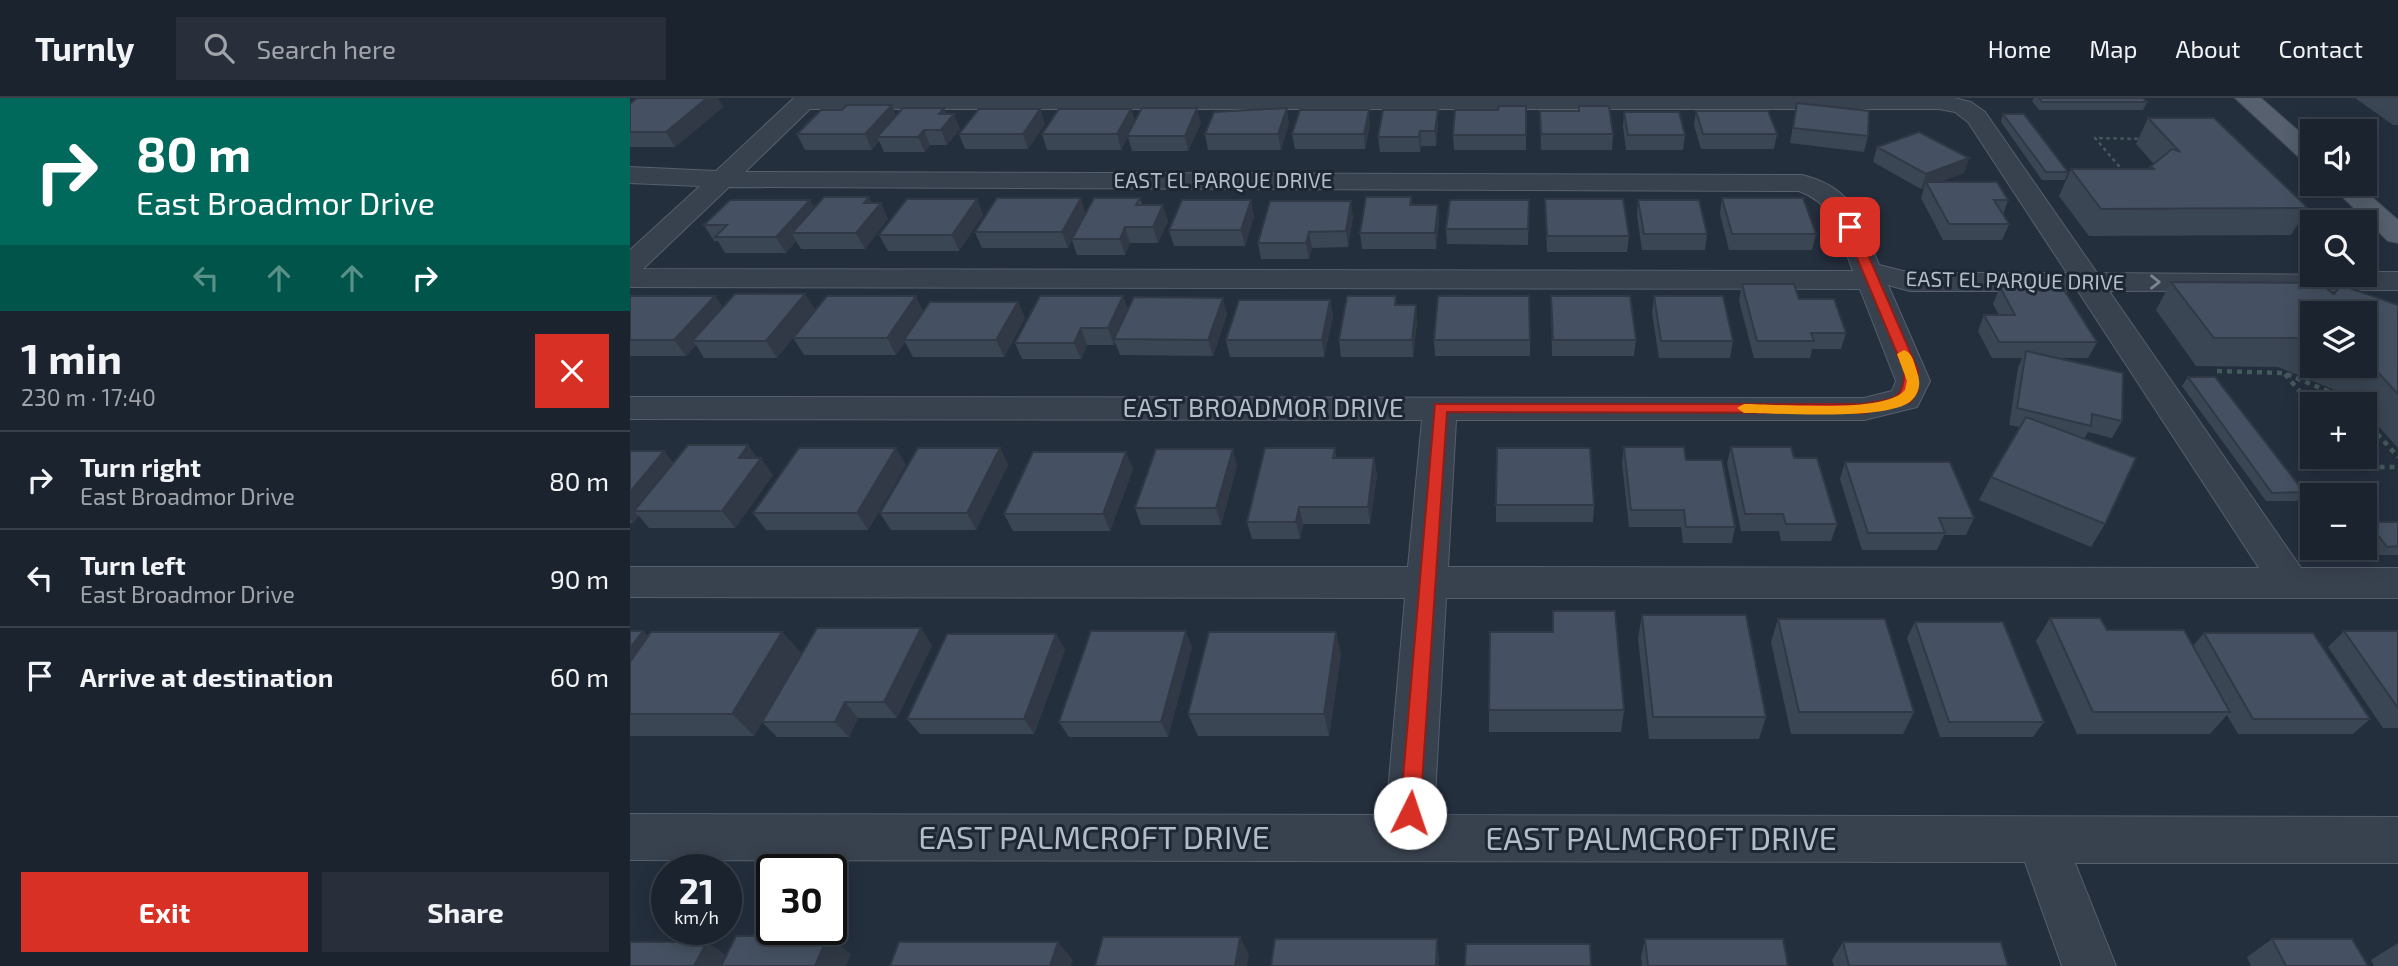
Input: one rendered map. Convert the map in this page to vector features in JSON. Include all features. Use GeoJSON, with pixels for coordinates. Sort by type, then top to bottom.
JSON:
{"type":"FeatureCollection","features":[{"type":"Feature","properties":{"kind":"main road"},"geometry":{"type":"LineString","coordinates":[[2247,98],[2300,145]]}},
{"type":"Feature","properties":{"kind":"main road"},"geometry":{"type":"LineString","coordinates":[[2355,196],[2398,235]]}},
{"type":"Feature","properties":{"kind":"street"},"geometry":{"type":"LineString","coordinates":[[630,266],[805,100],[1939,102],[1963,107],[1977,117],[2291,584]]}},
{"type":"Feature","properties":{"kind":"street","name":"EAST EL PARQUE DRIVE"},"geometry":{"type":"LineString","coordinates":[[630,175],[721,180],[1772,181],[1816,187]]}},
{"type":"Feature","properties":{"kind":"street","name":"EAST BROADMOR DRIVE"},"geometry":{"type":"LineString","coordinates":[[630,408],[1864,409],[1894,404],[1905,399],[1913,381],[1840,205],[1816,187]]}},
{"type":"Feature","properties":{"kind":"street","name":"EAST EL PARQUE DRIVE"},"geometry":{"type":"LineString","coordinates":[[630,278],[1871,275],[1910,282],[2079,271],[2300,262]]}},
{"type":"Feature","properties":{"kind":"street"},"geometry":{"type":"LineString","coordinates":[[2377,263],[2398,264]]}},
{"type":"Feature","properties":{"kind":"street","name":"EAST EL PARQUE DRIVE"},"geometry":{"type":"LineString","coordinates":[[2079,271],[2398,281]]}},
{"type":"Feature","properties":{"kind":"street"},"geometry":{"type":"LineString","coordinates":[[1408,839],[1440,407]]}},
{"type":"Feature","properties":{"kind":"street"},"geometry":{"type":"LineString","coordinates":[[630,582],[2398,583]]}},
{"type":"Feature","properties":{"kind":"street","name":"EAST PALMCROFT DRIVE"},"geometry":{"type":"LineString","coordinates":[[630,837],[2398,840]]}},
{"type":"Feature","properties":{"kind":"street"},"geometry":{"type":"LineString","coordinates":[[2041,839],[2089,966]]}},
{"type":"Feature","properties":{"kind":"path"},"geometry":{"type":"LineString","coordinates":[[2130,180],[2095,138],[2147,139]]}},
{"type":"Feature","properties":{"kind":"path"},"geometry":{"type":"LineString","coordinates":[[2217,371],[2284,373],[2330,392]]}},
{"type":"Feature","properties":{"kind":"path"},"geometry":{"type":"LineString","coordinates":[[2284,373],[2300,392]]}},
{"type":"Feature","properties":{"kind":"path"},"geometry":{"type":"LineString","coordinates":[[2377,434],[2398,457]]}},
{"type":"Feature","properties":{"kind":"path"},"geometry":{"type":"LineString","coordinates":[[2377,467],[2398,467]]}},
{"type":"Feature","properties":{"kind":"building"},"geometry":{"type":"Polygon","coordinates":[[[637,98],[707,98],[666,132],[630,132],[630,104],[637,98]]]}},
{"type":"Feature","properties":{"kind":"building"},"geometry":{"type":"Polygon","coordinates":[[[2039,98],[2143,98],[2147,102],[2042,102],[2039,98]]]}},
{"type":"Feature","properties":{"kind":"building"},"geometry":{"type":"Polygon","coordinates":[[[1797,103],[1869,111],[1868,136],[1793,128],[1797,103]]]}},
{"type":"Feature","properties":{"kind":"building"},"geometry":{"type":"Polygon","coordinates":[[[847,105],[892,105],[865,134],[797,134],[821,110],[842,110],[847,105]]]}},
{"type":"Feature","properties":{"kind":"building"},"geometry":{"type":"Polygon","coordinates":[[[1499,106],[1526,106],[1526,135],[1453,135],[1455,110],[1498,110],[1499,106]]]}},
{"type":"Feature","properties":{"kind":"building"},"geometry":{"type":"Polygon","coordinates":[[[1579,106],[1609,106],[1613,134],[1541,134],[1540,111],[1579,111],[1579,106]]]}},
{"type":"Feature","properties":{"kind":"building"},"geometry":{"type":"Polygon","coordinates":[[[903,108],[944,108],[939,114],[954,114],[941,130],[924,130],[918,137],[877,137],[903,108]]]}},
{"type":"Feature","properties":{"kind":"building"},"geometry":{"type":"Polygon","coordinates":[[[1142,108],[1197,108],[1185,136],[1127,136],[1142,108]]]}},
{"type":"Feature","properties":{"kind":"building"},"geometry":{"type":"Polygon","coordinates":[[[1287,108],[1278,134],[1205,134],[1214,112],[1287,108]]]}},
{"type":"Feature","properties":{"kind":"building"},"geometry":{"type":"Polygon","coordinates":[[[979,109],[1040,109],[1023,134],[959,134],[979,109]]]}},
{"type":"Feature","properties":{"kind":"building"},"geometry":{"type":"Polygon","coordinates":[[[1059,109],[1131,109],[1117,134],[1042,134],[1059,109]]]}},
{"type":"Feature","properties":{"kind":"building"},"geometry":{"type":"Polygon","coordinates":[[[1300,110],[1369,110],[1364,134],[1292,134],[1300,110]]]}},
{"type":"Feature","properties":{"kind":"building"},"geometry":{"type":"Polygon","coordinates":[[[1383,110],[1438,110],[1435,131],[1420,131],[1419,137],[1378,137],[1383,110]]]}},
{"type":"Feature","properties":{"kind":"building"},"geometry":{"type":"Polygon","coordinates":[[[1696,111],[1768,111],[1777,134],[1703,134],[1696,111]]]}},
{"type":"Feature","properties":{"kind":"building"},"geometry":{"type":"Polygon","coordinates":[[[1624,112],[1679,112],[1685,135],[1628,135],[1624,112]]]}},
{"type":"Feature","properties":{"kind":"building"},"geometry":{"type":"Polygon","coordinates":[[[2003,114],[2024,114],[2068,172],[2046,172],[2003,114]]]}},
{"type":"Feature","properties":{"kind":"building"},"geometry":{"type":"Polygon","coordinates":[[[2148,118],[2214,118],[2308,208],[2101,209],[2071,169],[2155,169],[2150,167],[2172,149],[2179,151],[2148,118]]]}},
{"type":"Feature","properties":{"kind":"building"},"geometry":{"type":"Polygon","coordinates":[[[1919,132],[1969,158],[1926,174],[1877,147],[1919,132]]]}},
{"type":"Feature","properties":{"kind":"building"},"geometry":{"type":"Polygon","coordinates":[[[1926,182],[1997,182],[2008,200],[1994,200],[2009,224],[1949,224],[1926,182]]]}},
{"type":"Feature","properties":{"kind":"building"},"geometry":{"type":"Polygon","coordinates":[[[824,197],[869,197],[864,203],[881,203],[856,233],[792,233],[824,197]]]}},
{"type":"Feature","properties":{"kind":"building"},"geometry":{"type":"Polygon","coordinates":[[[1366,197],[1411,197],[1410,205],[1438,205],[1435,233],[1360,233],[1366,197]]]}},
{"type":"Feature","properties":{"kind":"building"},"geometry":{"type":"Polygon","coordinates":[[[997,198],[1081,198],[1062,232],[975,232],[997,198]]]}},
{"type":"Feature","properties":{"kind":"building"},"geometry":{"type":"Polygon","coordinates":[[[1094,198],[1140,198],[1136,205],[1163,205],[1153,227],[1125,227],[1120,239],[1072,239],[1094,198]]]}},
{"type":"Feature","properties":{"kind":"building"},"geometry":{"type":"Polygon","coordinates":[[[1722,198],[1803,198],[1816,234],[1732,234],[1722,198]]]}},
{"type":"Feature","properties":{"kind":"building"},"geometry":{"type":"Polygon","coordinates":[[[907,199],[977,199],[952,235],[879,235],[907,199]]]}},
{"type":"Feature","properties":{"kind":"building"},"geometry":{"type":"Polygon","coordinates":[[[1545,199],[1623,199],[1629,236],[1547,236],[1545,199]]]}},
{"type":"Feature","properties":{"kind":"building"},"geometry":{"type":"Polygon","coordinates":[[[730,200],[810,200],[776,237],[715,237],[727,225],[704,225],[730,200]]]}},
{"type":"Feature","properties":{"kind":"building"},"geometry":{"type":"Polygon","coordinates":[[[1182,200],[1251,200],[1241,230],[1169,230],[1182,200]]]}},
{"type":"Feature","properties":{"kind":"building"},"geometry":{"type":"Polygon","coordinates":[[[1450,200],[1529,200],[1528,229],[1446,229],[1450,200]]]}},
{"type":"Feature","properties":{"kind":"building"},"geometry":{"type":"Polygon","coordinates":[[[1638,200],[1699,200],[1707,234],[1644,234],[1638,200]]]}},
{"type":"Feature","properties":{"kind":"building"},"geometry":{"type":"Polygon","coordinates":[[[1270,201],[1351,201],[1346,231],[1309,232],[1306,243],[1258,243],[1270,201]]]}},
{"type":"Feature","properties":{"kind":"building"},"geometry":{"type":"Polygon","coordinates":[[[2171,282],[2300,283],[2300,287],[2325,287],[2334,294],[2339,287],[2347,287],[2398,305],[2398,394],[2377,371],[2377,301],[2300,301],[2300,339],[2214,338],[2171,282]]]}},
{"type":"Feature","properties":{"kind":"building"},"geometry":{"type":"Polygon","coordinates":[[[1742,284],[1794,284],[1799,299],[1834,299],[1846,333],[1811,333],[1814,341],[1757,341],[1742,284]]]}},
{"type":"Feature","properties":{"kind":"building"},"geometry":{"type":"Polygon","coordinates":[[[2000,287],[2062,287],[2097,342],[1999,342],[1984,315],[2015,315],[2000,287]]]}},
{"type":"Feature","properties":{"kind":"building"},"geometry":{"type":"Polygon","coordinates":[[[735,294],[805,294],[766,341],[692,341],[735,294]]]}},
{"type":"Feature","properties":{"kind":"building"},"geometry":{"type":"Polygon","coordinates":[[[630,296],[715,296],[674,340],[630,340],[630,296]]]}},
{"type":"Feature","properties":{"kind":"building"},"geometry":{"type":"Polygon","coordinates":[[[827,296],[916,296],[887,338],[793,338],[827,296]]]}},
{"type":"Feature","properties":{"kind":"building"},"geometry":{"type":"Polygon","coordinates":[[[1040,296],[1123,296],[1108,328],[1081,328],[1074,343],[1015,343],[1040,296]]]}},
{"type":"Feature","properties":{"kind":"building"},"geometry":{"type":"Polygon","coordinates":[[[1347,296],[1396,296],[1395,305],[1416,305],[1412,340],[1339,340],[1347,296]]]}},
{"type":"Feature","properties":{"kind":"building"},"geometry":{"type":"Polygon","coordinates":[[[1438,296],[1529,296],[1530,340],[1434,340],[1438,296]]]}},
{"type":"Feature","properties":{"kind":"building"},"geometry":{"type":"Polygon","coordinates":[[[1551,296],[1630,296],[1636,340],[1553,340],[1551,296]]]}},
{"type":"Feature","properties":{"kind":"building"},"geometry":{"type":"Polygon","coordinates":[[[1654,296],[1723,296],[1733,341],[1661,341],[1654,296]]]}},
{"type":"Feature","properties":{"kind":"building"},"geometry":{"type":"Polygon","coordinates":[[[1134,297],[1223,298],[1208,340],[1114,339],[1134,297]]]}},
{"type":"Feature","properties":{"kind":"building"},"geometry":{"type":"Polygon","coordinates":[[[1239,300],[1330,300],[1322,340],[1226,340],[1239,300]]]}},
{"type":"Feature","properties":{"kind":"building"},"geometry":{"type":"Polygon","coordinates":[[[930,302],[1018,302],[996,340],[904,340],[930,302]]]}},
{"type":"Feature","properties":{"kind":"building"},"geometry":{"type":"Polygon","coordinates":[[[2026,351],[2123,373],[2122,421],[2092,414],[2091,426],[2017,408],[2026,351]]]}},
{"type":"Feature","properties":{"kind":"building"},"geometry":{"type":"Polygon","coordinates":[[[2188,377],[2215,377],[2300,487],[2300,492],[2272,493],[2188,377]]]}},
{"type":"Feature","properties":{"kind":"building"},"geometry":{"type":"Polygon","coordinates":[[[2026,417],[2136,458],[2105,524],[1991,477],[2026,417]]]}},
{"type":"Feature","properties":{"kind":"building"},"geometry":{"type":"Polygon","coordinates":[[[688,445],[748,445],[739,458],[761,458],[722,511],[634,511],[688,445]]]}},
{"type":"Feature","properties":{"kind":"building"},"geometry":{"type":"Polygon","coordinates":[[[1624,447],[1684,447],[1686,460],[1722,460],[1735,527],[1686,527],[1684,510],[1631,510],[1624,447]]]}},
{"type":"Feature","properties":{"kind":"building"},"geometry":{"type":"Polygon","coordinates":[[[1731,447],[1791,447],[1794,458],[1817,458],[1837,524],[1786,524],[1783,514],[1745,514],[1731,447]]]}},
{"type":"Feature","properties":{"kind":"building"},"geometry":{"type":"Polygon","coordinates":[[[799,448],[896,448],[857,513],[753,513],[799,448]]]}},
{"type":"Feature","properties":{"kind":"building"},"geometry":{"type":"Polygon","coordinates":[[[918,448],[1000,448],[967,513],[880,513],[918,448]]]}},
{"type":"Feature","properties":{"kind":"building"},"geometry":{"type":"Polygon","coordinates":[[[1265,448],[1335,448],[1333,458],[1374,458],[1368,507],[1299,507],[1296,522],[1247,522],[1265,448]]]}},
{"type":"Feature","properties":{"kind":"building"},"geometry":{"type":"Polygon","coordinates":[[[1497,448],[1590,448],[1594,505],[1496,505],[1497,448]]]}},
{"type":"Feature","properties":{"kind":"building"},"geometry":{"type":"Polygon","coordinates":[[[1156,449],[1233,449],[1216,508],[1135,508],[1156,449]]]}},
{"type":"Feature","properties":{"kind":"building"},"geometry":{"type":"Polygon","coordinates":[[[630,451],[664,451],[630,492],[630,451]]]}},
{"type":"Feature","properties":{"kind":"building"},"geometry":{"type":"Polygon","coordinates":[[[1033,452],[1126,452],[1103,514],[1004,514],[1033,452]]]}},
{"type":"Feature","properties":{"kind":"building"},"geometry":{"type":"Polygon","coordinates":[[[1845,462],[1950,462],[1974,518],[1939,518],[1945,533],[1868,533],[1845,462]]]}},
{"type":"Feature","properties":{"kind":"building"},"geometry":{"type":"Polygon","coordinates":[[[2377,522],[2398,522],[2398,546],[2387,547],[2377,534],[2377,522]]]}},
{"type":"Feature","properties":{"kind":"building"},"geometry":{"type":"Polygon","coordinates":[[[1553,611],[1615,611],[1624,710],[1489,710],[1490,632],[1553,632],[1553,611]]]}},
{"type":"Feature","properties":{"kind":"building"},"geometry":{"type":"Polygon","coordinates":[[[1642,615],[1746,615],[1766,717],[1653,717],[1642,615]]]}},
{"type":"Feature","properties":{"kind":"building"},"geometry":{"type":"Polygon","coordinates":[[[2050,618],[2100,618],[2107,630],[2184,630],[2230,712],[2093,712],[2050,618]]]}},
{"type":"Feature","properties":{"kind":"building"},"geometry":{"type":"Polygon","coordinates":[[[1778,619],[1885,619],[1914,712],[1799,712],[1778,619]]]}},
{"type":"Feature","properties":{"kind":"building"},"geometry":{"type":"Polygon","coordinates":[[[1915,622],[2003,622],[2044,722],[1949,722],[1915,622]]]}},
{"type":"Feature","properties":{"kind":"building"},"geometry":{"type":"Polygon","coordinates":[[[817,628],[921,628],[884,702],[845,702],[835,722],[762,722],[817,628]]]}},
{"type":"Feature","properties":{"kind":"building"},"geometry":{"type":"Polygon","coordinates":[[[630,631],[643,631],[630,648],[630,631]]]}},
{"type":"Feature","properties":{"kind":"building"},"geometry":{"type":"Polygon","coordinates":[[[1091,631],[1186,631],[1161,722],[1059,722],[1091,631]]]}},
{"type":"Feature","properties":{"kind":"building"},"geometry":{"type":"Polygon","coordinates":[[[2344,631],[2398,631],[2398,708],[2344,631]]]}},
{"type":"Feature","properties":{"kind":"building"},"geometry":{"type":"Polygon","coordinates":[[[651,632],[782,632],[732,714],[630,714],[630,662],[651,632]]]}},
{"type":"Feature","properties":{"kind":"building"},"geometry":{"type":"Polygon","coordinates":[[[1209,632],[1336,632],[1324,714],[1188,714],[1209,632]]]}},
{"type":"Feature","properties":{"kind":"building"},"geometry":{"type":"Polygon","coordinates":[[[2204,633],[2313,633],[2370,719],[2253,719],[2204,633]]]}},
{"type":"Feature","properties":{"kind":"building"},"geometry":{"type":"Polygon","coordinates":[[[947,634],[1056,634],[1024,719],[907,719],[947,634]]]}},
{"type":"Feature","properties":{"kind":"building"},"geometry":{"type":"Polygon","coordinates":[[[742,936],[756,936],[756,945],[824,945],[815,966],[721,966],[732,945],[742,945],[742,936]]]}},
{"type":"Feature","properties":{"kind":"building"},"geometry":{"type":"Polygon","coordinates":[[[1103,937],[1240,937],[1235,966],[1095,966],[1103,937]]]}},
{"type":"Feature","properties":{"kind":"building"},"geometry":{"type":"Polygon","coordinates":[[[1275,939],[1437,939],[1436,966],[1271,966],[1275,939]]]}},
{"type":"Feature","properties":{"kind":"building"},"geometry":{"type":"Polygon","coordinates":[[[1645,939],[1783,939],[1788,966],[1648,966],[1645,939]]]}},
{"type":"Feature","properties":{"kind":"building"},"geometry":{"type":"Polygon","coordinates":[[[2272,939],[2352,939],[2368,966],[2286,966],[2272,939]]]}},
{"type":"Feature","properties":{"kind":"building"},"geometry":{"type":"Polygon","coordinates":[[[630,942],[651,942],[651,945],[705,945],[694,966],[630,966],[630,942]]]}},
{"type":"Feature","properties":{"kind":"building"},"geometry":{"type":"Polygon","coordinates":[[[899,942],[1058,942],[1050,966],[890,966],[899,942]]]}},
{"type":"Feature","properties":{"kind":"building"},"geometry":{"type":"Polygon","coordinates":[[[1843,942],[2001,942],[2008,966],[1849,966],[1843,942]]]}},
{"type":"Feature","properties":{"kind":"building"},"geometry":{"type":"Polygon","coordinates":[[[1466,944],[1590,944],[1591,966],[1465,966],[1466,944]]]}},
{"type":"Feature","properties":{"kind":"slow traffic"},"geometry":{"type":"LineString","coordinates":[[1744,408],[1864,409],[1894,404],[1905,399],[1912,391],[1911,370],[1904,354]]}},
{"type":"Feature","properties":{"kind":"route"},"geometry":{"type":"LineString","coordinates":[[1410,813],[1440,407],[1864,409],[1894,404],[1905,399],[1912,391],[1911,370],[1850,227]]}}]}
